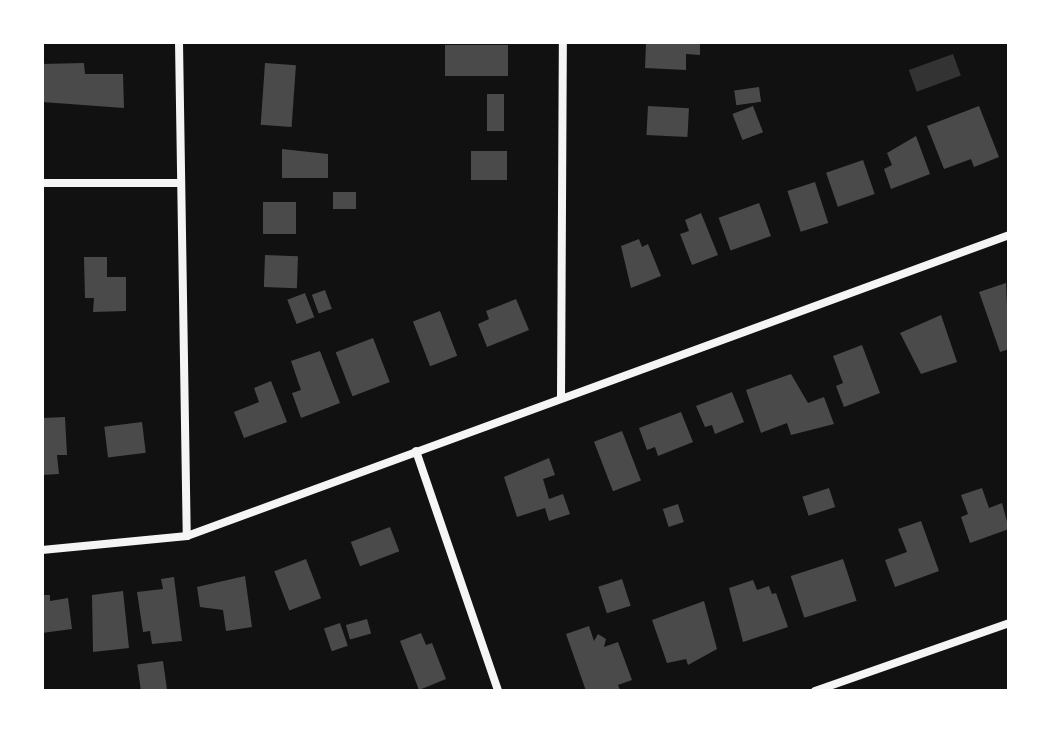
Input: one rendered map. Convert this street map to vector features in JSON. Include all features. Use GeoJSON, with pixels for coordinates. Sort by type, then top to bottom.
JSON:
{"type":"FeatureCollection","features":[{"type":"Feature","properties":{"kind":"street"},"geometry":{"type":"LineString","coordinates":[[179,42],[187,536]]}},
{"type":"Feature","properties":{"kind":"street"},"geometry":{"type":"LineString","coordinates":[[561,397],[563,42]]}},
{"type":"Feature","properties":{"kind":"street"},"geometry":{"type":"LineString","coordinates":[[42,183],[180,183]]}},
{"type":"Feature","properties":{"kind":"street"},"geometry":{"type":"LineString","coordinates":[[42,550],[187,536],[1009,235]]}},
{"type":"Feature","properties":{"kind":"street"},"geometry":{"type":"LineString","coordinates":[[416,451],[498,691]]}},
{"type":"Feature","properties":{"kind":"street"},"geometry":{"type":"LineString","coordinates":[[815,691],[1009,623]]}},
{"type":"Feature","properties":{"kind":"shaded area"},"geometry":{"type":"Polygon","coordinates":[[[953,54],[961,76],[917,92],[909,70],[953,54]]]}},
{"type":"Feature","properties":{"kind":"building"},"geometry":{"type":"Polygon","coordinates":[[[646,42],[700,42],[700,55],[686,54],[686,70],[645,68],[646,42]]]}},
{"type":"Feature","properties":{"kind":"building"},"geometry":{"type":"Polygon","coordinates":[[[445,45],[508,45],[508,76],[445,76],[445,45]]]}},
{"type":"Feature","properties":{"kind":"building"},"geometry":{"type":"Polygon","coordinates":[[[84,63],[85,74],[123,74],[124,108],[42,102],[42,64],[84,63]]]}},
{"type":"Feature","properties":{"kind":"building"},"geometry":{"type":"Polygon","coordinates":[[[265,63],[296,65],[292,127],[261,125],[265,63]]]}},
{"type":"Feature","properties":{"kind":"building"},"geometry":{"type":"Polygon","coordinates":[[[759,87],[761,102],[736,105],[734,90],[759,87]]]}},
{"type":"Feature","properties":{"kind":"building"},"geometry":{"type":"Polygon","coordinates":[[[487,94],[504,94],[504,131],[487,131],[487,94]]]}},
{"type":"Feature","properties":{"kind":"building"},"geometry":{"type":"Polygon","coordinates":[[[648,106],[689,108],[687,137],[646,135],[648,106]]]}},
{"type":"Feature","properties":{"kind":"building"},"geometry":{"type":"Polygon","coordinates":[[[753,106],[763,132],[742,140],[732,114],[753,106]]]}},
{"type":"Feature","properties":{"kind":"building"},"geometry":{"type":"Polygon","coordinates":[[[979,106],[999,157],[974,167],[971,159],[944,169],[927,126],[979,106]]]}},
{"type":"Feature","properties":{"kind":"building"},"geometry":{"type":"Polygon","coordinates":[[[916,136],[930,174],[891,189],[884,169],[892,165],[887,153],[916,136]]]}},
{"type":"Feature","properties":{"kind":"building"},"geometry":{"type":"Polygon","coordinates":[[[282,149],[328,154],[328,178],[282,178],[282,149]]]}},
{"type":"Feature","properties":{"kind":"building"},"geometry":{"type":"Polygon","coordinates":[[[471,151],[507,151],[507,180],[471,180],[471,151]]]}},
{"type":"Feature","properties":{"kind":"building"},"geometry":{"type":"Polygon","coordinates":[[[863,160],[875,194],[838,207],[826,173],[863,160]]]}},
{"type":"Feature","properties":{"kind":"building"},"geometry":{"type":"Polygon","coordinates":[[[815,182],[828,223],[801,232],[787,191],[815,182]]]}},
{"type":"Feature","properties":{"kind":"building"},"geometry":{"type":"Polygon","coordinates":[[[333,192],[356,192],[356,209],[333,209],[333,192]]]}},
{"type":"Feature","properties":{"kind":"building"},"geometry":{"type":"Polygon","coordinates":[[[263,202],[296,202],[296,234],[263,234],[263,202]]]}},
{"type":"Feature","properties":{"kind":"building"},"geometry":{"type":"Polygon","coordinates":[[[759,203],[771,236],[731,251],[719,218],[759,203]]]}},
{"type":"Feature","properties":{"kind":"building"},"geometry":{"type":"Polygon","coordinates":[[[701,213],[718,255],[692,265],[680,234],[689,231],[685,220],[701,213]]]}},
{"type":"Feature","properties":{"kind":"building"},"geometry":{"type":"Polygon","coordinates":[[[639,239],[642,247],[648,244],[661,276],[631,288],[621,246],[639,239]]]}},
{"type":"Feature","properties":{"kind":"building"},"geometry":{"type":"Polygon","coordinates":[[[265,255],[298,256],[297,288],[264,287],[265,255]]]}},
{"type":"Feature","properties":{"kind":"building"},"geometry":{"type":"Polygon","coordinates":[[[84,257],[107,257],[107,277],[126,277],[126,311],[93,312],[94,298],[85,298],[84,257]]]}},
{"type":"Feature","properties":{"kind":"building"},"geometry":{"type":"Polygon","coordinates":[[[1006,283],[1009,349],[1000,352],[979,292],[1006,283]]]}},
{"type":"Feature","properties":{"kind":"building"},"geometry":{"type":"Polygon","coordinates":[[[325,290],[332,309],[319,314],[312,295],[325,290]]]}},
{"type":"Feature","properties":{"kind":"building"},"geometry":{"type":"Polygon","coordinates":[[[305,293],[314,317],[297,324],[287,300],[305,293]]]}},
{"type":"Feature","properties":{"kind":"building"},"geometry":{"type":"Polygon","coordinates":[[[516,299],[529,330],[487,347],[478,324],[489,319],[486,311],[516,299]]]}},
{"type":"Feature","properties":{"kind":"building"},"geometry":{"type":"Polygon","coordinates":[[[440,311],[457,356],[430,366],[413,321],[440,311]]]}},
{"type":"Feature","properties":{"kind":"building"},"geometry":{"type":"Polygon","coordinates":[[[941,315],[957,362],[921,374],[900,333],[941,315]]]}},
{"type":"Feature","properties":{"kind":"building"},"geometry":{"type":"Polygon","coordinates":[[[373,338],[390,382],[353,396],[336,352],[373,338]]]}},
{"type":"Feature","properties":{"kind":"building"},"geometry":{"type":"Polygon","coordinates":[[[862,345],[880,393],[844,407],[836,386],[843,383],[833,356],[862,345]]]}},
{"type":"Feature","properties":{"kind":"building"},"geometry":{"type":"Polygon","coordinates":[[[320,351],[340,403],[301,418],[292,393],[301,390],[291,361],[320,351]]]}},
{"type":"Feature","properties":{"kind":"building"},"geometry":{"type":"Polygon","coordinates":[[[791,374],[808,403],[824,397],[834,424],[791,435],[787,423],[761,433],[746,390],[791,374]]]}},
{"type":"Feature","properties":{"kind":"building"},"geometry":{"type":"Polygon","coordinates":[[[271,381],[287,422],[244,438],[234,412],[259,402],[254,388],[271,381]]]}},
{"type":"Feature","properties":{"kind":"building"},"geometry":{"type":"Polygon","coordinates":[[[732,392],[744,422],[715,434],[712,425],[705,427],[696,406],[732,392]]]}},
{"type":"Feature","properties":{"kind":"building"},"geometry":{"type":"Polygon","coordinates":[[[681,412],[693,442],[658,456],[655,447],[647,450],[639,428],[681,412]]]}},
{"type":"Feature","properties":{"kind":"building"},"geometry":{"type":"Polygon","coordinates":[[[65,417],[67,455],[57,455],[59,474],[42,475],[42,418],[65,417]]]}},
{"type":"Feature","properties":{"kind":"building"},"geometry":{"type":"Polygon","coordinates":[[[142,422],[146,453],[108,457],[104,427],[142,422]]]}},
{"type":"Feature","properties":{"kind":"building"},"geometry":{"type":"Polygon","coordinates":[[[622,431],[641,480],[613,491],[594,442],[622,431]]]}},
{"type":"Feature","properties":{"kind":"building"},"geometry":{"type":"Polygon","coordinates":[[[549,458],[555,475],[543,479],[549,499],[563,494],[570,514],[549,521],[545,508],[517,517],[504,477],[549,458]]]}},
{"type":"Feature","properties":{"kind":"building"},"geometry":{"type":"Polygon","coordinates":[[[829,488],[835,507],[809,516],[802,497],[829,488]]]}},
{"type":"Feature","properties":{"kind":"building"},"geometry":{"type":"Polygon","coordinates":[[[982,488],[989,508],[1002,503],[1009,529],[970,543],[961,517],[968,514],[961,495],[982,488]]]}},
{"type":"Feature","properties":{"kind":"building"},"geometry":{"type":"Polygon","coordinates":[[[678,504],[684,522],[669,527],[663,509],[678,504]]]}},
{"type":"Feature","properties":{"kind":"building"},"geometry":{"type":"Polygon","coordinates":[[[921,521],[939,571],[895,587],[885,560],[907,552],[898,529],[921,521]]]}},
{"type":"Feature","properties":{"kind":"building"},"geometry":{"type":"Polygon","coordinates":[[[390,527],[399,551],[360,566],[351,542],[390,527]]]}},
{"type":"Feature","properties":{"kind":"building"},"geometry":{"type":"Polygon","coordinates":[[[306,559],[321,598],[289,610],[274,571],[306,559]]]}},
{"type":"Feature","properties":{"kind":"building"},"geometry":{"type":"Polygon","coordinates":[[[843,559],[857,601],[804,618],[791,576],[843,559]]]}},
{"type":"Feature","properties":{"kind":"building"},"geometry":{"type":"Polygon","coordinates":[[[245,576],[252,627],[226,631],[223,610],[200,607],[197,587],[245,576]]]}},
{"type":"Feature","properties":{"kind":"building"},"geometry":{"type":"Polygon","coordinates":[[[174,577],[182,641],[152,644],[150,631],[143,632],[137,592],[163,589],[161,579],[174,577]]]}},
{"type":"Feature","properties":{"kind":"building"},"geometry":{"type":"Polygon","coordinates":[[[622,579],[631,606],[607,613],[598,587],[622,579]]]}},
{"type":"Feature","properties":{"kind":"building"},"geometry":{"type":"Polygon","coordinates":[[[753,580],[757,590],[769,586],[772,594],[776,593],[788,627],[743,642],[729,588],[753,580]]]}},
{"type":"Feature","properties":{"kind":"building"},"geometry":{"type":"Polygon","coordinates":[[[123,591],[129,648],[93,652],[92,595],[123,591]]]}},
{"type":"Feature","properties":{"kind":"building"},"geometry":{"type":"Polygon","coordinates":[[[42,595],[50,595],[50,601],[68,598],[72,629],[42,633],[42,595]]]}},
{"type":"Feature","properties":{"kind":"building"},"geometry":{"type":"Polygon","coordinates":[[[704,601],[717,649],[688,665],[686,659],[667,663],[652,620],[704,601]]]}},
{"type":"Feature","properties":{"kind":"building"},"geometry":{"type":"Polygon","coordinates":[[[367,619],[371,633],[350,639],[346,625],[367,619]]]}},
{"type":"Feature","properties":{"kind":"building"},"geometry":{"type":"Polygon","coordinates":[[[340,623],[348,646],[332,651],[324,629],[340,623]]]}},
{"type":"Feature","properties":{"kind":"building"},"geometry":{"type":"Polygon","coordinates":[[[589,626],[594,641],[598,634],[606,639],[604,647],[618,642],[632,680],[618,685],[620,690],[586,691],[566,634],[589,626]]]}},
{"type":"Feature","properties":{"kind":"building"},"geometry":{"type":"Polygon","coordinates":[[[421,633],[426,645],[432,643],[446,679],[419,690],[400,641],[421,633]]]}},
{"type":"Feature","properties":{"kind":"building"},"geometry":{"type":"Polygon","coordinates":[[[163,661],[167,690],[141,691],[137,665],[163,661]]]}}]}
